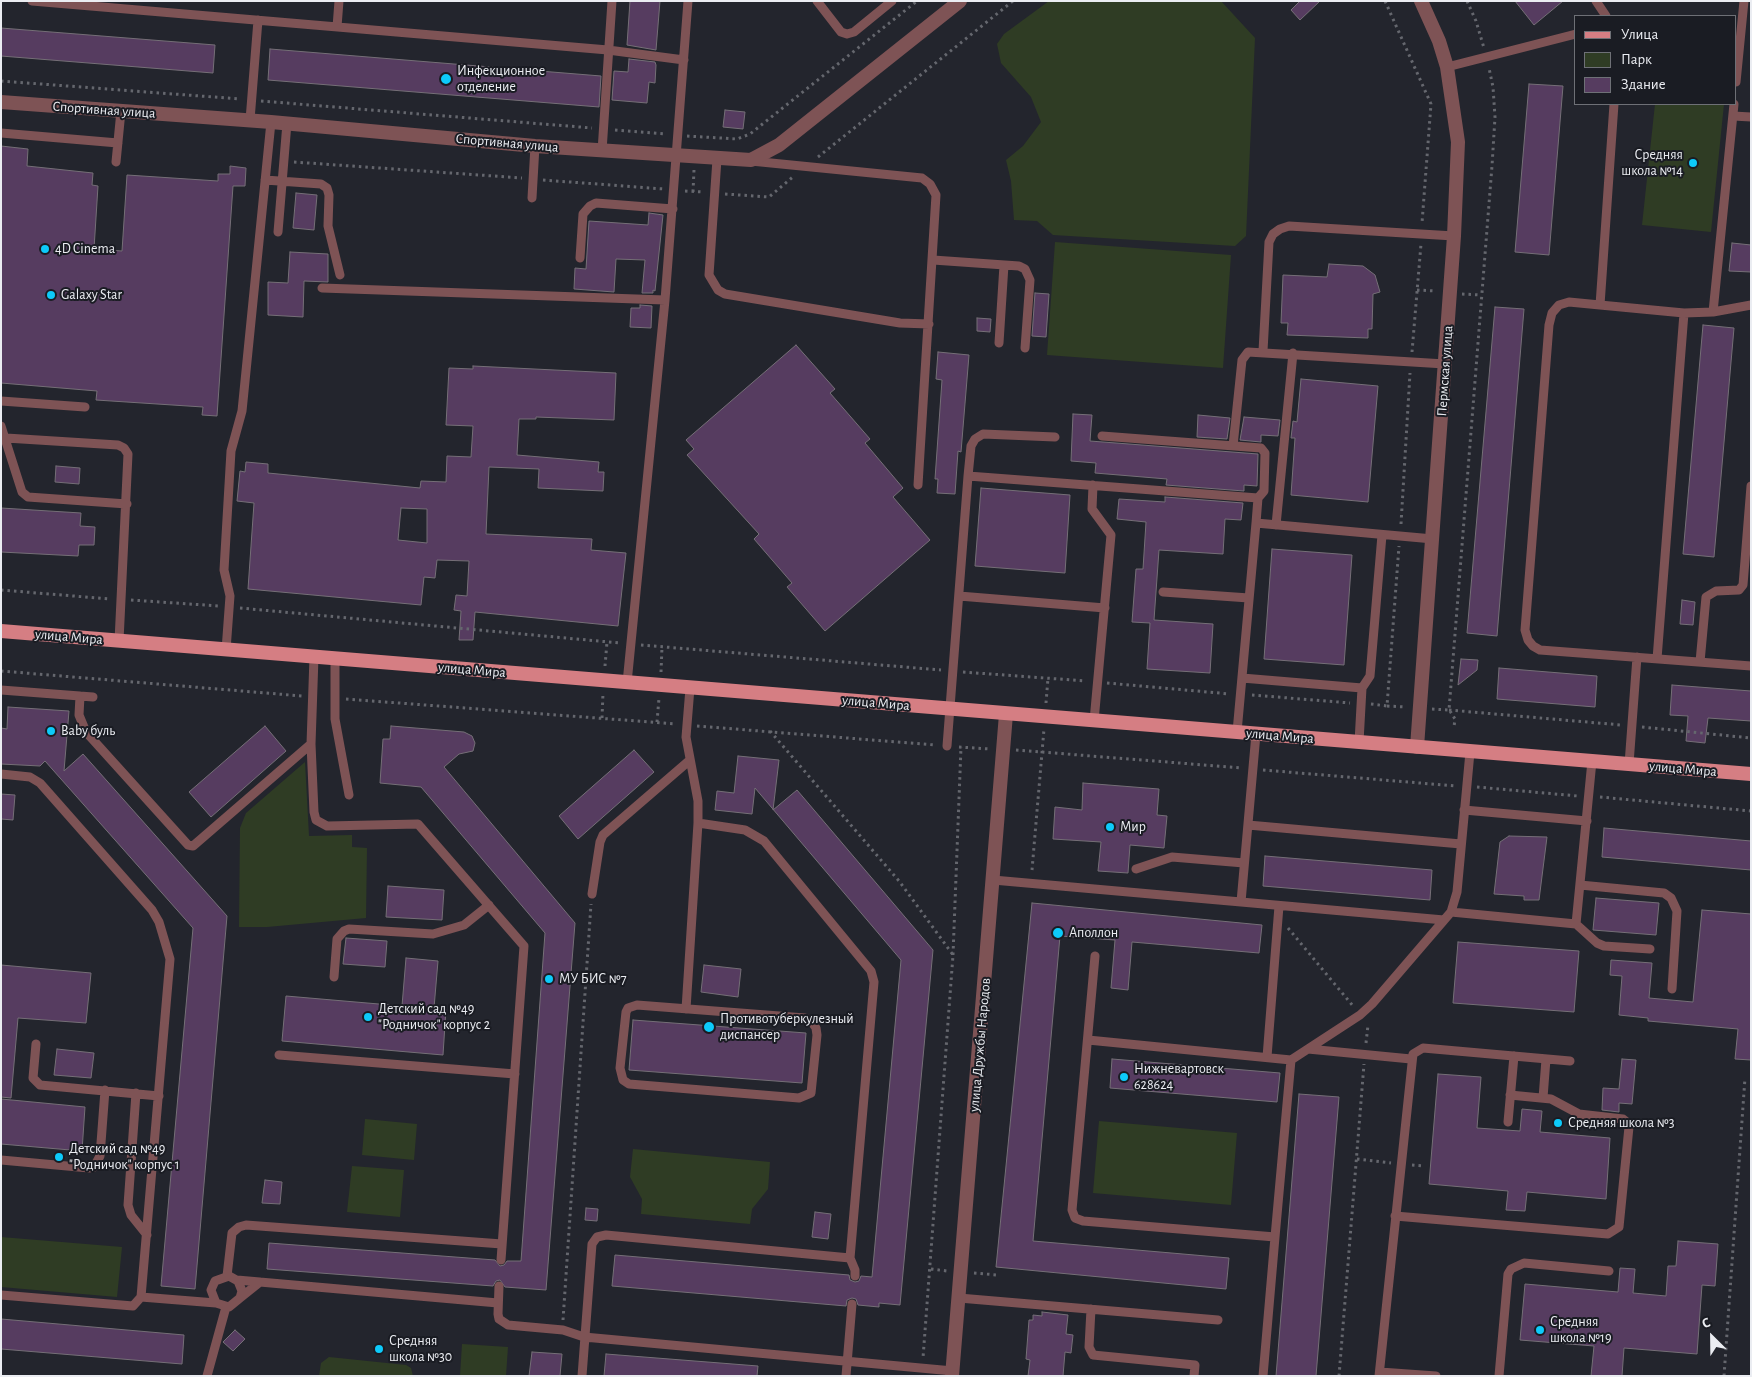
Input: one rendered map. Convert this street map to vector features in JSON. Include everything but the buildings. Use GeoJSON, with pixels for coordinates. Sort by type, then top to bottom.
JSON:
{"type":"FeatureCollection","features":[{"type":"Feature","properties":{"kind":"main road","name":"улица Мира"},"geometry":{"type":"LineString","coordinates":[[1,631],[1751,774]]}},
{"type":"Feature","properties":{"kind":"street","name":"Спортивная улица"},"geometry":{"type":"LineString","coordinates":[[1,102],[250,120],[535,146],[743,161],[758,157],[779,145],[960,1]]}},
{"type":"Feature","properties":{"kind":"street","name":"Пермская улица"},"geometry":{"type":"LineString","coordinates":[[1417,747],[1454,236],[1458,142],[1447,67],[1439,41],[1421,1]]}},
{"type":"Feature","properties":{"kind":"street","name":"улица Дружбы Народов"},"geometry":{"type":"LineString","coordinates":[[952,1373],[1006,714]]}},
{"type":"Feature","properties":{"kind":"lane"},"geometry":{"type":"LineString","coordinates":[[32,1],[75,3],[608,50],[684,60]]}},
{"type":"Feature","properties":{"kind":"lane"},"geometry":{"type":"LineString","coordinates":[[337,27],[339,1]]}},
{"type":"Feature","properties":{"kind":"lane"},"geometry":{"type":"LineString","coordinates":[[602,150],[612,1]]}},
{"type":"Feature","properties":{"kind":"lane"},"geometry":{"type":"LineString","coordinates":[[627,683],[665,300],[688,1]]}},
{"type":"Feature","properties":{"kind":"lane"},"geometry":{"type":"LineString","coordinates":[[817,1],[841,32],[847,34],[854,32],[892,1]]}},
{"type":"Feature","properties":{"kind":"lane"},"geometry":{"type":"LineString","coordinates":[[1596,1],[1605,15]]}},
{"type":"Feature","properties":{"kind":"lane"},"geometry":{"type":"LineString","coordinates":[[1737,72],[1744,1]]}},
{"type":"Feature","properties":{"kind":"lane"},"geometry":{"type":"LineString","coordinates":[[250,120],[258,20]]}},
{"type":"Feature","properties":{"kind":"lane"},"geometry":{"type":"LineString","coordinates":[[1447,67],[1574,35]]}},
{"type":"Feature","properties":{"kind":"lane"},"geometry":{"type":"LineString","coordinates":[[1600,305],[1614,105]]}},
{"type":"Feature","properties":{"kind":"lane"},"geometry":{"type":"LineString","coordinates":[[1713,312],[1734,105]]}},
{"type":"Feature","properties":{"kind":"lane"},"geometry":{"type":"LineString","coordinates":[[116,162],[121,112]]}},
{"type":"Feature","properties":{"kind":"lane"},"geometry":{"type":"LineString","coordinates":[[1732,116],[1751,117]]}},
{"type":"Feature","properties":{"kind":"lane"},"geometry":{"type":"LineString","coordinates":[[226,650],[230,607],[224,570],[231,451],[242,411],[271,122]]}},
{"type":"Feature","properties":{"kind":"lane"},"geometry":{"type":"LineString","coordinates":[[278,232],[287,124]]}},
{"type":"Feature","properties":{"kind":"lane"},"geometry":{"type":"LineString","coordinates":[[1,133],[118,143]]}},
{"type":"Feature","properties":{"kind":"lane"},"geometry":{"type":"LineString","coordinates":[[532,198],[535,146]]}},
{"type":"Feature","properties":{"kind":"lane"},"geometry":{"type":"LineString","coordinates":[[716,159],[709,275],[718,290],[725,294],[900,323],[929,324]]}},
{"type":"Feature","properties":{"kind":"lane"},"geometry":{"type":"LineString","coordinates":[[743,161],[922,178],[930,184],[936,195],[918,485]]}},
{"type":"Feature","properties":{"kind":"lane"},"geometry":{"type":"LineString","coordinates":[[265,180],[321,184],[328,188],[330,195],[328,226],[340,275]]}},
{"type":"Feature","properties":{"kind":"lane"},"geometry":{"type":"LineString","coordinates":[[580,258],[583,214],[590,206],[596,204],[673,209]]}},
{"type":"Feature","properties":{"kind":"lane"},"geometry":{"type":"LineString","coordinates":[[1263,351],[1269,242],[1273,234],[1280,229],[1289,226],[1454,236]]}},
{"type":"Feature","properties":{"kind":"lane"},"geometry":{"type":"LineString","coordinates":[[933,260],[1004,265],[1025,269],[1030,280],[1025,348]]}},
{"type":"Feature","properties":{"kind":"lane"},"geometry":{"type":"LineString","coordinates":[[999,344],[1004,265]]}},
{"type":"Feature","properties":{"kind":"lane"},"geometry":{"type":"LineString","coordinates":[[322,288],[665,300]]}},
{"type":"Feature","properties":{"kind":"lane"},"geometry":{"type":"LineString","coordinates":[[1751,304],[1713,312],[1684,313],[1570,302],[1559,305],[1552,313],[1525,630],[1528,640],[1540,650],[1751,666]]}},
{"type":"Feature","properties":{"kind":"lane"},"geometry":{"type":"LineString","coordinates":[[1657,658],[1684,313]]}},
{"type":"Feature","properties":{"kind":"lane"},"geometry":{"type":"LineString","coordinates":[[1233,446],[1242,360],[1248,352],[1263,351],[1445,364]]}},
{"type":"Feature","properties":{"kind":"lane"},"geometry":{"type":"LineString","coordinates":[[1276,525],[1292,353]]}},
{"type":"Feature","properties":{"kind":"lane"},"geometry":{"type":"LineString","coordinates":[[1,401],[85,407]]}},
{"type":"Feature","properties":{"kind":"lane"},"geometry":{"type":"LineString","coordinates":[[1,426],[22,492],[28,497],[127,504]]}},
{"type":"Feature","properties":{"kind":"lane"},"geometry":{"type":"LineString","coordinates":[[947,746],[971,446],[975,439],[983,434],[1055,437]]}},
{"type":"Feature","properties":{"kind":"lane"},"geometry":{"type":"LineString","coordinates":[[1102,436],[1261,448],[1266,453],[1264,491],[1258,498],[1237,732]]}},
{"type":"Feature","properties":{"kind":"lane"},"geometry":{"type":"LineString","coordinates":[[6,438],[118,445],[124,448],[130,459],[119,641]]}},
{"type":"Feature","properties":{"kind":"lane"},"geometry":{"type":"LineString","coordinates":[[968,476],[1258,498]]}},
{"type":"Feature","properties":{"kind":"lane"},"geometry":{"type":"LineString","coordinates":[[1093,485],[1092,509],[1111,535],[1094,720]]}},
{"type":"Feature","properties":{"kind":"lane"},"geometry":{"type":"LineString","coordinates":[[1700,662],[1706,597],[1716,591],[1739,590],[1743,585],[1751,486]]}},
{"type":"Feature","properties":{"kind":"lane"},"geometry":{"type":"LineString","coordinates":[[1256,523],[1433,539]]}},
{"type":"Feature","properties":{"kind":"lane"},"geometry":{"type":"LineString","coordinates":[[1359,742],[1362,688],[1370,676],[1382,535]]}},
{"type":"Feature","properties":{"kind":"lane"},"geometry":{"type":"LineString","coordinates":[[1163,592],[1249,598]]}},
{"type":"Feature","properties":{"kind":"lane"},"geometry":{"type":"LineString","coordinates":[[960,596],[1104,608]]}},
{"type":"Feature","properties":{"kind":"lane"},"geometry":{"type":"LineString","coordinates":[[1629,764],[1637,657]]}},
{"type":"Feature","properties":{"kind":"lane"},"geometry":{"type":"LineString","coordinates":[[314,658],[311,697],[311,744],[314,812],[320,823],[327,826],[418,824],[524,946],[501,1260]]}},
{"type":"Feature","properties":{"kind":"lane"},"geometry":{"type":"LineString","coordinates":[[335,659],[335,719],[349,795]]}},
{"type":"Feature","properties":{"kind":"lane"},"geometry":{"type":"LineString","coordinates":[[1242,678],[1362,688]]}},
{"type":"Feature","properties":{"kind":"lane"},"geometry":{"type":"LineString","coordinates":[[686,1009],[698,823],[698,801],[690,760],[687,725],[690,688]]}},
{"type":"Feature","properties":{"kind":"lane"},"geometry":{"type":"LineString","coordinates":[[1,690],[93,698]]}},
{"type":"Feature","properties":{"kind":"lane"},"geometry":{"type":"LineString","coordinates":[[80,696],[80,715],[86,732],[188,845],[193,846],[311,744]]}},
{"type":"Feature","properties":{"kind":"lane"},"geometry":{"type":"LineString","coordinates":[[1241,902],[1256,734]]}},
{"type":"Feature","properties":{"kind":"lane"},"geometry":{"type":"LineString","coordinates":[[1088,1040],[1291,1060],[1360,1015],[1372,1004],[1451,912],[1457,892],[1470,752]]}},
{"type":"Feature","properties":{"kind":"lane"},"geometry":{"type":"LineString","coordinates":[[592,894],[600,842],[603,835],[690,760]]}},
{"type":"Feature","properties":{"kind":"lane"},"geometry":{"type":"LineString","coordinates":[[1576,924],[1592,761]]}},
{"type":"Feature","properties":{"kind":"lane"},"geometry":{"type":"LineString","coordinates":[[1,774],[30,777],[40,783],[152,910],[159,922],[170,959],[141,1297],[133,1306],[1,1295]]}},
{"type":"Feature","properties":{"kind":"lane"},"geometry":{"type":"LineString","coordinates":[[1464,810],[1587,821]]}},
{"type":"Feature","properties":{"kind":"lane"},"geometry":{"type":"LineString","coordinates":[[698,823],[744,830],[764,842],[872,971],[874,982],[850,1258],[855,1270],[855,1276]]}},
{"type":"Feature","properties":{"kind":"lane"},"geometry":{"type":"LineString","coordinates":[[1248,825],[1461,844]]}},
{"type":"Feature","properties":{"kind":"lane"},"geometry":{"type":"LineString","coordinates":[[1136,869],[1172,856],[1244,864]]}},
{"type":"Feature","properties":{"kind":"lane"},"geometry":{"type":"LineString","coordinates":[[993,880],[1444,920]]}},
{"type":"Feature","properties":{"kind":"lane"},"geometry":{"type":"LineString","coordinates":[[1580,885],[1664,893],[1671,898],[1677,911],[1672,989]]}},
{"type":"Feature","properties":{"kind":"lane"},"geometry":{"type":"LineString","coordinates":[[334,977],[337,938],[344,931],[350,929],[434,934],[464,925],[489,905]]}},
{"type":"Feature","properties":{"kind":"lane"},"geometry":{"type":"LineString","coordinates":[[1267,1057],[1279,906]]}},
{"type":"Feature","properties":{"kind":"lane"},"geometry":{"type":"LineString","coordinates":[[1451,912],[1576,924],[1597,943],[1604,946],[1650,949]]}},
{"type":"Feature","properties":{"kind":"lane"},"geometry":{"type":"LineString","coordinates":[[1094,956],[1072,1210],[1075,1218],[1083,1221],[1275,1237]]}},
{"type":"Feature","properties":{"kind":"lane"},"geometry":{"type":"LineString","coordinates":[[637,1005],[686,1009],[805,1018],[811,1021],[816,1028],[817,1035],[811,1093],[799,1098],[629,1084],[623,1080],[620,1068],[628,1008],[637,1005]]}},
{"type":"Feature","properties":{"kind":"lane"},"geometry":{"type":"LineString","coordinates":[[36,1044],[33,1078],[40,1085],[159,1096]]}},
{"type":"Feature","properties":{"kind":"lane"},"geometry":{"type":"LineString","coordinates":[[1436,1376],[1380,1374],[1413,1054],[1423,1048],[1570,1061]]}},
{"type":"Feature","properties":{"kind":"lane"},"geometry":{"type":"LineString","coordinates":[[1308,1049],[1411,1060]]}},
{"type":"Feature","properties":{"kind":"lane"},"geometry":{"type":"LineString","coordinates":[[279,1056],[515,1074]]}},
{"type":"Feature","properties":{"kind":"lane"},"geometry":{"type":"LineString","coordinates":[[1508,1122],[1514,1056]]}},
{"type":"Feature","properties":{"kind":"lane"},"geometry":{"type":"LineString","coordinates":[[1543,1098],[1546,1059]]}},
{"type":"Feature","properties":{"kind":"lane"},"geometry":{"type":"LineString","coordinates":[[1263,1376],[1291,1060]]}},
{"type":"Feature","properties":{"kind":"lane"},"geometry":{"type":"LineString","coordinates":[[1,1160],[94,1167],[100,1156],[105,1090]]}},
{"type":"Feature","properties":{"kind":"lane"},"geometry":{"type":"LineString","coordinates":[[136,1093],[128,1205],[131,1215],[147,1235]]}},
{"type":"Feature","properties":{"kind":"lane"},"geometry":{"type":"LineString","coordinates":[[1395,1216],[1608,1234],[1615,1231],[1622,1220],[1628,1123],[1623,1120],[1579,1114],[1558,1101],[1510,1095]]}},
{"type":"Feature","properties":{"kind":"lane"},"geometry":{"type":"LineString","coordinates":[[227,1276],[232,1233],[239,1227],[246,1225],[502,1244]]}},
{"type":"Feature","properties":{"kind":"lane"},"geometry":{"type":"LineString","coordinates":[[582,1376],[592,1244],[597,1237],[606,1235],[850,1258]]}},
{"type":"Feature","properties":{"kind":"lane"},"geometry":{"type":"LineString","coordinates":[[1499,1376],[1508,1274],[1511,1269],[1524,1263],[1609,1271]]}},
{"type":"Feature","properties":{"kind":"lane"},"geometry":{"type":"LineString","coordinates":[[216,1303],[211,1294],[212,1286],[218,1278],[227,1276],[237,1280],[498,1303]]}},
{"type":"Feature","properties":{"kind":"lane"},"geometry":{"type":"LineString","coordinates":[[237,1280],[242,1288],[240,1298]]}},
{"type":"Feature","properties":{"kind":"lane"},"geometry":{"type":"LineString","coordinates":[[141,1297],[216,1303],[226,1307],[233,1306],[260,1282]]}},
{"type":"Feature","properties":{"kind":"lane"},"geometry":{"type":"LineString","coordinates":[[499,1286],[498,1314],[503,1323],[563,1330],[584,1337],[922,1368],[952,1373]]}},
{"type":"Feature","properties":{"kind":"lane"},"geometry":{"type":"LineString","coordinates":[[958,1298],[1218,1320]]}},
{"type":"Feature","properties":{"kind":"lane"},"geometry":{"type":"LineString","coordinates":[[846,1376],[852,1304]]}},
{"type":"Feature","properties":{"kind":"lane"},"geometry":{"type":"LineString","coordinates":[[207,1376],[226,1307]]}},
{"type":"Feature","properties":{"kind":"lane"},"geometry":{"type":"LineString","coordinates":[[1091,1309],[1089,1347],[1093,1356],[1195,1365],[1194,1376]]}},
{"type":"Feature","properties":{"kind":"path"},"geometry":{"type":"LineString","coordinates":[[1,81],[736,140],[750,134],[917,1]]}},
{"type":"Feature","properties":{"kind":"path"},"geometry":{"type":"LineString","coordinates":[[1385,1],[1431,104],[1387,706]]}},
{"type":"Feature","properties":{"kind":"path"},"geometry":{"type":"LineString","coordinates":[[1454,727],[1455,719],[1449,710],[1495,117],[1493,87],[1486,57],[1476,21],[1467,1]]}},
{"type":"Feature","properties":{"kind":"path"},"geometry":{"type":"LineString","coordinates":[[230,607],[954,672],[1449,710],[1751,738]]}},
{"type":"Feature","properties":{"kind":"path"},"geometry":{"type":"LineString","coordinates":[[1,671],[311,697]]}},
{"type":"Feature","properties":{"kind":"path"},"geometry":{"type":"LineString","coordinates":[[1032,870],[1048,678]]}},
{"type":"Feature","properties":{"kind":"path"},"geometry":{"type":"LineString","coordinates":[[334,698],[1042,752],[1589,796],[1751,811]]}},
{"type":"Feature","properties":{"kind":"path"},"geometry":{"type":"LineString","coordinates":[[770,731],[899,881],[953,955]]}},
{"type":"Feature","properties":{"kind":"path"},"geometry":{"type":"LineString","coordinates":[[922,1368],[953,955],[961,747]]}},
{"type":"Feature","properties":{"kind":"path"},"geometry":{"type":"LineString","coordinates":[[563,1330],[592,894]]}},
{"type":"Feature","properties":{"kind":"path"},"geometry":{"type":"LineString","coordinates":[[1278,916],[1360,1015]]}},
{"type":"Feature","properties":{"kind":"path"},"geometry":{"type":"LineString","coordinates":[[1339,1376],[1368,1024]]}},
{"type":"Feature","properties":{"kind":"path"},"geometry":{"type":"LineString","coordinates":[[1724,1376],[1745,1078]]}},
{"type":"Feature","properties":{"kind":"green space"},"geometry":{"type":"Polygon","coordinates":[[[1049,1],[1221,1],[1255,38],[1246,236],[1235,246],[1053,235],[1037,221],[1014,220],[1011,181],[1006,160],[1023,146],[1041,122],[1031,97],[1001,63],[997,44],[1004,34],[1049,1]]]}},
{"type":"Feature","properties":{"kind":"green space"},"geometry":{"type":"Polygon","coordinates":[[[1655,105],[1724,105],[1711,232],[1642,225],[1655,105]]]}},
{"type":"Feature","properties":{"kind":"green space"},"geometry":{"type":"Polygon","coordinates":[[[1055,242],[1231,255],[1223,368],[1047,355],[1055,242]]]}},
{"type":"Feature","properties":{"kind":"green space"},"geometry":{"type":"Polygon","coordinates":[[[305,762],[309,836],[352,835],[352,847],[367,848],[366,918],[267,927],[239,927],[240,828],[246,813],[305,762]]]}},
{"type":"Feature","properties":{"kind":"green space"},"geometry":{"type":"Polygon","coordinates":[[[365,1119],[417,1124],[414,1160],[362,1155],[365,1119]]]}},
{"type":"Feature","properties":{"kind":"green space"},"geometry":{"type":"Polygon","coordinates":[[[1099,1121],[1237,1133],[1231,1205],[1093,1193],[1099,1121]]]}},
{"type":"Feature","properties":{"kind":"green space"},"geometry":{"type":"Polygon","coordinates":[[[633,1149],[770,1162],[768,1189],[752,1209],[750,1224],[641,1214],[642,1199],[630,1177],[633,1149]]]}},
{"type":"Feature","properties":{"kind":"green space"},"geometry":{"type":"Polygon","coordinates":[[[352,1166],[404,1170],[400,1217],[347,1212],[352,1166]]]}},
{"type":"Feature","properties":{"kind":"green space"},"geometry":{"type":"Polygon","coordinates":[[[1,1237],[122,1247],[117,1297],[1,1287],[1,1237]]]}},
{"type":"Feature","properties":{"kind":"green space"},"geometry":{"type":"Polygon","coordinates":[[[462,1344],[508,1347],[506,1376],[460,1376],[462,1344]]]}},
{"type":"Feature","properties":{"kind":"green space"},"geometry":{"type":"Polygon","coordinates":[[[329,1357],[406,1365],[411,1368],[413,1376],[319,1376],[321,1363],[329,1357]]]}},
{"type":"Feature","properties":{"kind":"place","name":"Инфекционное отделение"},"geometry":{"type":"Point","coordinates":[446,79]}},
{"type":"Feature","properties":{"kind":"place","name":"Средняя школа №14"},"geometry":{"type":"Point","coordinates":[1693,163]}},
{"type":"Feature","properties":{"kind":"place","name":"4D Cinema"},"geometry":{"type":"Point","coordinates":[45,249]}},
{"type":"Feature","properties":{"kind":"place","name":"Galaxy Star"},"geometry":{"type":"Point","coordinates":[51,295]}},
{"type":"Feature","properties":{"kind":"place","name":"Baby буль"},"geometry":{"type":"Point","coordinates":[51,731]}},
{"type":"Feature","properties":{"kind":"place","name":"Мир"},"geometry":{"type":"Point","coordinates":[1110,827]}},
{"type":"Feature","properties":{"kind":"place","name":"Аполлон"},"geometry":{"type":"Point","coordinates":[1058,933]}},
{"type":"Feature","properties":{"kind":"place","name":"МУ БИС №7"},"geometry":{"type":"Point","coordinates":[549,979]}},
{"type":"Feature","properties":{"kind":"place","name":"Детский сад №49 \"Родничок\" корпус 2"},"geometry":{"type":"Point","coordinates":[368,1017]}},
{"type":"Feature","properties":{"kind":"place","name":"Противотуберкулезный диспансер"},"geometry":{"type":"Point","coordinates":[709,1027]}},
{"type":"Feature","properties":{"kind":"place","name":"Нижневартовск 628624"},"geometry":{"type":"Point","coordinates":[1124,1077]}},
{"type":"Feature","properties":{"kind":"place","name":"Средняя школа №3"},"geometry":{"type":"Point","coordinates":[1558,1123]}},
{"type":"Feature","properties":{"kind":"place","name":"Детский сад №49 \"Родничок\" корпус 1"},"geometry":{"type":"Point","coordinates":[59,1157]}},
{"type":"Feature","properties":{"kind":"place","name":"Средняя школа №19"},"geometry":{"type":"Point","coordinates":[1540,1330]}},
{"type":"Feature","properties":{"kind":"place","name":"Средняя школа №30"},"geometry":{"type":"Point","coordinates":[379,1349]}}]}
